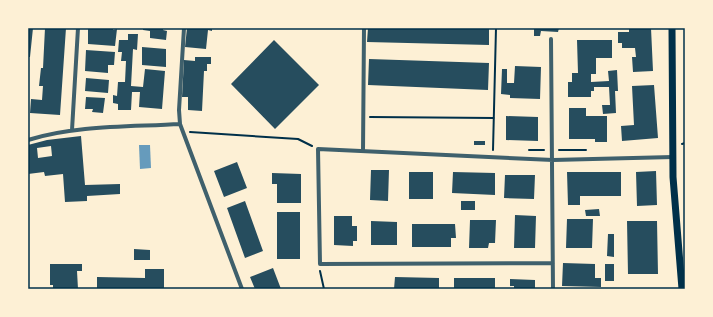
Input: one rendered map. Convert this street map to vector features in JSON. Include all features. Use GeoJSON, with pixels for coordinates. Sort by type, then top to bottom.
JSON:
{"type":"FeatureCollection","features":[{"type":"Feature","properties":{"kind":"main road"},"geometry":{"type":"LineString","coordinates":[[672,28],[673,157],[675,208],[682,289]]}},
{"type":"Feature","properties":{"kind":"street"},"geometry":{"type":"LineString","coordinates":[[72,130],[78,28]]}},
{"type":"Feature","properties":{"kind":"street"},"geometry":{"type":"LineString","coordinates":[[184,28],[179,110],[180,124],[242,289]]}},
{"type":"Feature","properties":{"kind":"street"},"geometry":{"type":"LineString","coordinates":[[363,151],[364,28]]}},
{"type":"Feature","properties":{"kind":"street"},"geometry":{"type":"LineString","coordinates":[[551,39],[553,289]]}},
{"type":"Feature","properties":{"kind":"street"},"geometry":{"type":"LineString","coordinates":[[28,140],[72,130],[180,124]]}},
{"type":"Feature","properties":{"kind":"street"},"geometry":{"type":"LineString","coordinates":[[553,262],[320,264],[318,149],[553,160],[673,157]]}},
{"type":"Feature","properties":{"kind":"path"},"geometry":{"type":"LineString","coordinates":[[493,157],[496,28]]}},
{"type":"Feature","properties":{"kind":"path"},"geometry":{"type":"LineString","coordinates":[[363,117],[494,118]]}},
{"type":"Feature","properties":{"kind":"path"},"geometry":{"type":"LineString","coordinates":[[183,132],[298,139],[318,149]]}},
{"type":"Feature","properties":{"kind":"path"},"geometry":{"type":"LineString","coordinates":[[685,143],[685,171]]}},
{"type":"Feature","properties":{"kind":"path"},"geometry":{"type":"LineString","coordinates":[[523,150],[592,150]]}},
{"type":"Feature","properties":{"kind":"path"},"geometry":{"type":"LineString","coordinates":[[320,264],[324,289]]}},
{"type":"Feature","properties":{"kind":"water"},"geometry":{"type":"Polygon","coordinates":[[[139,145],[150,145],[151,168],[140,169],[139,145]]]}},
{"type":"Feature","properties":{"kind":"building"},"geometry":{"type":"Polygon","coordinates":[[[29,28],[33,28],[30,57],[28,57],[29,28]]]}},
{"type":"Feature","properties":{"kind":"building"},"geometry":{"type":"Polygon","coordinates":[[[45,28],[66,28],[60,115],[30,113],[31,99],[42,100],[43,86],[39,86],[41,68],[43,68],[45,28]]]}},
{"type":"Feature","properties":{"kind":"building"},"geometry":{"type":"Polygon","coordinates":[[[88,28],[117,29],[115,46],[88,44],[88,28]]]}},
{"type":"Feature","properties":{"kind":"building"},"geometry":{"type":"Polygon","coordinates":[[[143,28],[163,28],[163,30],[167,31],[166,40],[150,38],[150,31],[143,30],[143,28]]]}},
{"type":"Feature","properties":{"kind":"building"},"geometry":{"type":"Polygon","coordinates":[[[187,28],[212,28],[212,31],[208,30],[206,49],[185,47],[187,28]]]}},
{"type":"Feature","properties":{"kind":"building"},"geometry":{"type":"Polygon","coordinates":[[[368,28],[489,28],[489,45],[367,42],[368,28]]]}},
{"type":"Feature","properties":{"kind":"building"},"geometry":{"type":"Polygon","coordinates":[[[534,28],[559,28],[558,32],[541,31],[540,36],[534,36],[534,28]]]}},
{"type":"Feature","properties":{"kind":"building"},"geometry":{"type":"Polygon","coordinates":[[[629,28],[651,28],[653,71],[633,72],[632,57],[636,57],[635,48],[622,48],[622,43],[618,43],[618,32],[629,32],[629,28]]]}},
{"type":"Feature","properties":{"kind":"building"},"geometry":{"type":"Polygon","coordinates":[[[128,34],[138,34],[137,50],[133,49],[131,86],[143,87],[145,69],[165,71],[162,109],[139,107],[140,92],[132,92],[131,110],[118,110],[118,104],[113,103],[113,95],[117,96],[118,82],[125,82],[126,61],[121,61],[122,52],[118,52],[119,40],[128,40],[128,34]]]}},
{"type":"Feature","properties":{"kind":"building"},"geometry":{"type":"Polygon","coordinates":[[[274,40],[319,85],[275,129],[231,84],[274,40]]]}},
{"type":"Feature","properties":{"kind":"building"},"geometry":{"type":"Polygon","coordinates":[[[577,40],[612,40],[612,58],[596,58],[596,74],[591,74],[591,82],[609,81],[608,71],[617,70],[618,91],[615,91],[616,113],[603,114],[602,105],[610,105],[609,87],[594,87],[594,91],[591,91],[591,97],[568,97],[568,82],[572,82],[572,73],[578,73],[577,40]]]}},
{"type":"Feature","properties":{"kind":"building"},"geometry":{"type":"Polygon","coordinates":[[[142,47],[166,49],[166,67],[142,65],[142,47]]]}},
{"type":"Feature","properties":{"kind":"building"},"geometry":{"type":"Polygon","coordinates":[[[86,50],[115,52],[114,65],[108,65],[108,73],[85,71],[86,50]]]}},
{"type":"Feature","properties":{"kind":"building"},"geometry":{"type":"Polygon","coordinates":[[[195,57],[211,57],[211,64],[207,64],[207,71],[204,71],[202,111],[188,110],[188,97],[182,97],[184,60],[195,61],[195,57]]]}},
{"type":"Feature","properties":{"kind":"building"},"geometry":{"type":"Polygon","coordinates":[[[369,59],[489,63],[488,90],[368,85],[369,59]]]}},
{"type":"Feature","properties":{"kind":"building"},"geometry":{"type":"Polygon","coordinates":[[[515,66],[541,67],[540,99],[510,98],[510,95],[501,94],[502,69],[507,69],[507,83],[514,83],[515,66]]]}},
{"type":"Feature","properties":{"kind":"building"},"geometry":{"type":"Polygon","coordinates":[[[86,78],[109,80],[108,93],[85,91],[86,78]]]}},
{"type":"Feature","properties":{"kind":"building"},"geometry":{"type":"Polygon","coordinates":[[[654,85],[658,138],[622,141],[621,126],[634,125],[632,86],[654,85]]]}},
{"type":"Feature","properties":{"kind":"building"},"geometry":{"type":"Polygon","coordinates":[[[86,97],[105,98],[103,113],[92,112],[93,109],[85,109],[86,97]]]}},
{"type":"Feature","properties":{"kind":"building"},"geometry":{"type":"Polygon","coordinates":[[[569,108],[586,108],[586,116],[607,116],[607,142],[595,142],[595,139],[569,139],[569,108]]]}},
{"type":"Feature","properties":{"kind":"building"},"geometry":{"type":"Polygon","coordinates":[[[506,116],[538,117],[538,141],[506,140],[506,116]]]}},
{"type":"Feature","properties":{"kind":"building"},"geometry":{"type":"Polygon","coordinates":[[[81,136],[85,185],[120,184],[120,194],[87,196],[87,201],[65,202],[63,174],[45,176],[44,172],[28,174],[28,145],[47,140],[81,136]],[[51,146],[37,148],[38,158],[52,156],[51,146]]]}},
{"type":"Feature","properties":{"kind":"building"},"geometry":{"type":"Polygon","coordinates":[[[474,141],[485,141],[485,145],[474,145],[474,141]]]}},
{"type":"Feature","properties":{"kind":"building"},"geometry":{"type":"Polygon","coordinates":[[[237,162],[247,188],[224,197],[214,171],[237,162]]]}},
{"type":"Feature","properties":{"kind":"building"},"geometry":{"type":"Polygon","coordinates":[[[371,170],[389,170],[388,201],[370,200],[371,170]]]}},
{"type":"Feature","properties":{"kind":"building"},"geometry":{"type":"Polygon","coordinates":[[[656,171],[657,205],[637,206],[636,172],[656,171]]]}},
{"type":"Feature","properties":{"kind":"building"},"geometry":{"type":"Polygon","coordinates":[[[409,172],[433,172],[433,199],[409,199],[409,172]]]}},
{"type":"Feature","properties":{"kind":"building"},"geometry":{"type":"Polygon","coordinates":[[[453,172],[495,173],[495,195],[452,193],[453,172]]]}},
{"type":"Feature","properties":{"kind":"building"},"geometry":{"type":"Polygon","coordinates":[[[567,172],[621,172],[621,196],[580,196],[580,205],[568,205],[567,172]]]}},
{"type":"Feature","properties":{"kind":"building"},"geometry":{"type":"Polygon","coordinates":[[[272,173],[301,174],[301,203],[277,203],[277,184],[272,184],[272,173]]]}},
{"type":"Feature","properties":{"kind":"building"},"geometry":{"type":"Polygon","coordinates":[[[505,175],[535,175],[534,199],[504,198],[505,175]]]}},
{"type":"Feature","properties":{"kind":"building"},"geometry":{"type":"Polygon","coordinates":[[[245,201],[263,251],[245,258],[227,208],[245,201]]]}},
{"type":"Feature","properties":{"kind":"building"},"geometry":{"type":"Polygon","coordinates":[[[461,201],[475,201],[475,210],[461,210],[461,201]]]}},
{"type":"Feature","properties":{"kind":"building"},"geometry":{"type":"Polygon","coordinates":[[[599,209],[600,216],[586,216],[585,210],[599,209]]]}},
{"type":"Feature","properties":{"kind":"building"},"geometry":{"type":"Polygon","coordinates":[[[277,212],[300,212],[300,259],[277,259],[277,212]]]}},
{"type":"Feature","properties":{"kind":"building"},"geometry":{"type":"Polygon","coordinates":[[[515,215],[536,216],[535,248],[514,248],[515,215]]]}},
{"type":"Feature","properties":{"kind":"building"},"geometry":{"type":"Polygon","coordinates":[[[334,216],[352,216],[352,226],[357,226],[357,241],[353,241],[353,246],[334,245],[334,216]]]}},
{"type":"Feature","properties":{"kind":"building"},"geometry":{"type":"Polygon","coordinates":[[[567,219],[593,219],[592,248],[566,248],[567,219]]]}},
{"type":"Feature","properties":{"kind":"building"},"geometry":{"type":"Polygon","coordinates":[[[470,220],[496,220],[495,243],[489,243],[488,248],[469,248],[470,220]]]}},
{"type":"Feature","properties":{"kind":"building"},"geometry":{"type":"Polygon","coordinates":[[[371,221],[397,222],[397,245],[371,245],[371,221]]]}},
{"type":"Feature","properties":{"kind":"building"},"geometry":{"type":"Polygon","coordinates":[[[627,221],[657,221],[658,274],[628,274],[627,221]]]}},
{"type":"Feature","properties":{"kind":"building"},"geometry":{"type":"Polygon","coordinates":[[[412,224],[455,224],[456,238],[451,238],[451,247],[412,247],[412,224]]]}},
{"type":"Feature","properties":{"kind":"building"},"geometry":{"type":"Polygon","coordinates":[[[608,234],[614,234],[614,257],[607,256],[608,234]]]}},
{"type":"Feature","properties":{"kind":"building"},"geometry":{"type":"Polygon","coordinates":[[[134,249],[150,250],[150,260],[134,260],[134,249]]]}},
{"type":"Feature","properties":{"kind":"building"},"geometry":{"type":"Polygon","coordinates":[[[563,263],[595,264],[595,278],[601,278],[601,287],[562,286],[563,263]]]}},
{"type":"Feature","properties":{"kind":"building"},"geometry":{"type":"Polygon","coordinates":[[[50,264],[82,264],[82,271],[77,271],[78,289],[53,289],[53,285],[50,285],[50,264]]]}},
{"type":"Feature","properties":{"kind":"building"},"geometry":{"type":"Polygon","coordinates":[[[605,264],[614,264],[614,281],[605,281],[605,264]]]}},
{"type":"Feature","properties":{"kind":"building"},"geometry":{"type":"Polygon","coordinates":[[[273,268],[281,289],[255,289],[250,277],[273,268]]]}},
{"type":"Feature","properties":{"kind":"building"},"geometry":{"type":"Polygon","coordinates":[[[145,269],[164,269],[164,289],[97,289],[97,277],[145,278],[145,269]]]}},
{"type":"Feature","properties":{"kind":"building"},"geometry":{"type":"Polygon","coordinates":[[[395,277],[439,278],[439,289],[394,289],[395,277]]]}},
{"type":"Feature","properties":{"kind":"building"},"geometry":{"type":"Polygon","coordinates":[[[454,278],[495,278],[495,289],[454,289],[454,278]]]}},
{"type":"Feature","properties":{"kind":"building"},"geometry":{"type":"Polygon","coordinates":[[[510,279],[535,280],[535,289],[514,289],[514,286],[510,286],[510,279]]]}}]}
